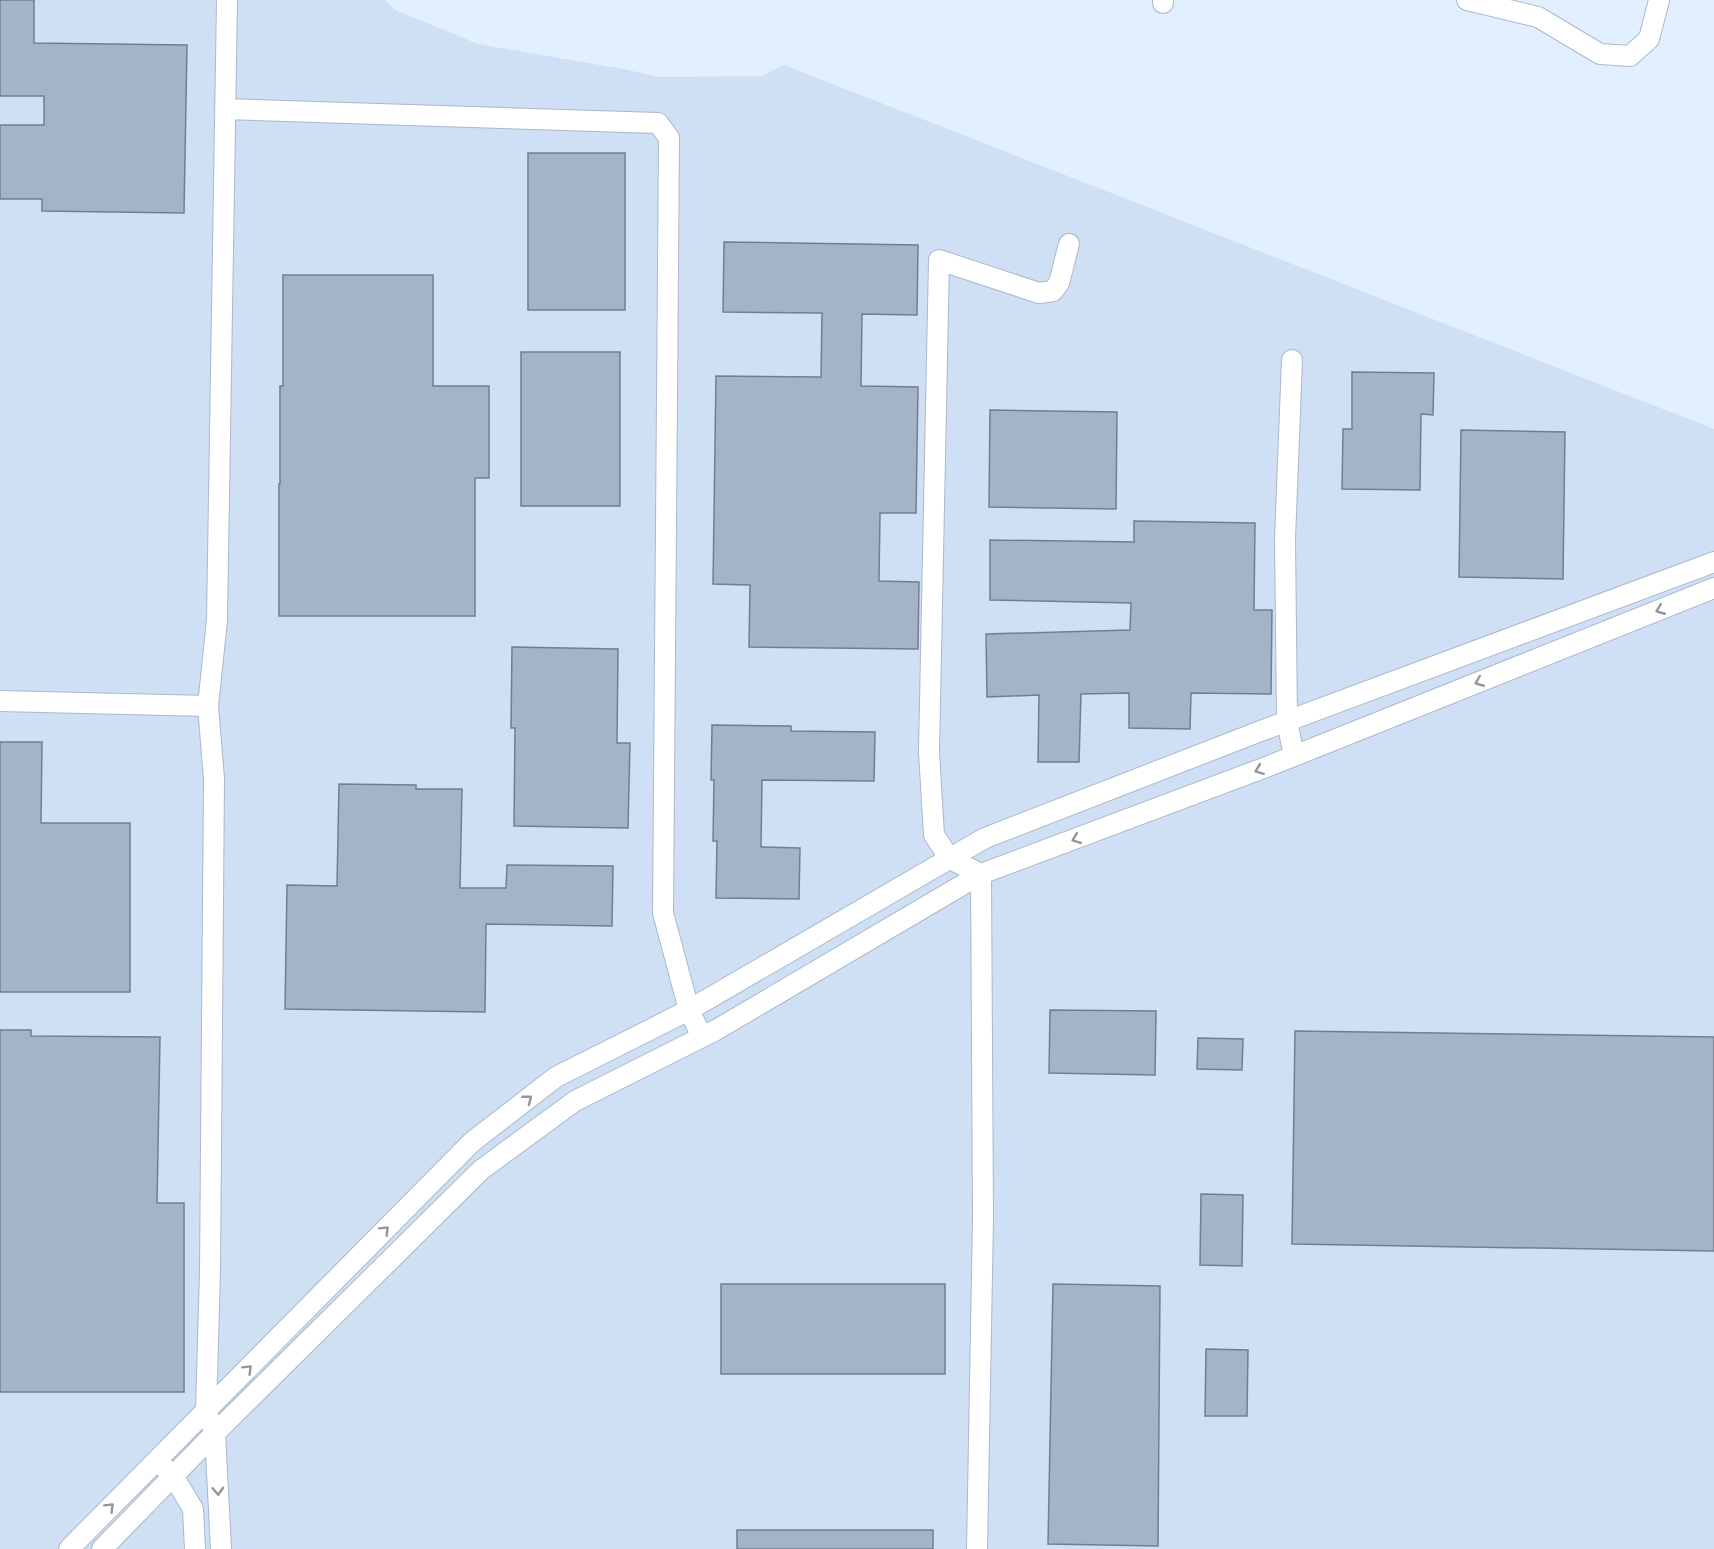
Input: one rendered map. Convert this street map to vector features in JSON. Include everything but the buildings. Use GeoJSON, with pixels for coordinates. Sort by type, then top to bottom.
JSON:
{"type":"FeatureCollection","features":[{"type":"Feature","properties":{"kind":"street"},"geometry":{"type":"LineString","coordinates":[[221,1549],[215,1433],[206,1411],[210,1271],[214,779],[208,705],[217,620],[227,0]]}},
{"type":"Feature","properties":{"kind":"street"},"geometry":{"type":"LineString","coordinates":[[1467,0],[1538,17],[1600,54],[1630,56],[1649,39],[1659,0]]}},
{"type":"Feature","properties":{"kind":"street"},"geometry":{"type":"LineString","coordinates":[[225,109],[658,123],[669,138],[663,913],[689,1010],[702,1037]]}},
{"type":"Feature","properties":{"kind":"street"},"geometry":{"type":"LineString","coordinates":[[981,874],[950,859],[934,835],[929,752],[939,260],[1039,292],[1053,291],[1059,283],[1069,244]]}},
{"type":"Feature","properties":{"kind":"street"},"geometry":{"type":"LineString","coordinates":[[1292,360],[1285,539],[1287,721],[1294,756]]}},
{"type":"Feature","properties":{"kind":"street"},"geometry":{"type":"LineString","coordinates":[[69,1549],[472,1142],[556,1077],[689,1010],[985,838],[1287,721],[1714,562]]}},
{"type":"Feature","properties":{"kind":"street"},"geometry":{"type":"LineString","coordinates":[[102,1549],[215,1433],[481,1170],[575,1101],[702,1037],[981,874],[1294,756],[1713,591]]}},
{"type":"Feature","properties":{"kind":"street"},"geometry":{"type":"LineString","coordinates":[[0,701],[208,705]]}},
{"type":"Feature","properties":{"kind":"street"},"geometry":{"type":"LineString","coordinates":[[977,1549],[983,1218],[981,874]]}},
{"type":"Feature","properties":{"kind":"street"},"geometry":{"type":"LineString","coordinates":[[157,1460],[174,1477],[194,1509],[195,1549]]}},
{"type":"Feature","properties":{"kind":"shaded area"},"geometry":{"type":"Polygon","coordinates":[[[0,0],[385,0],[395,10],[478,44],[660,77],[762,76],[784,65],[1714,429],[1714,1549],[0,1549],[0,0]]]}}]}
